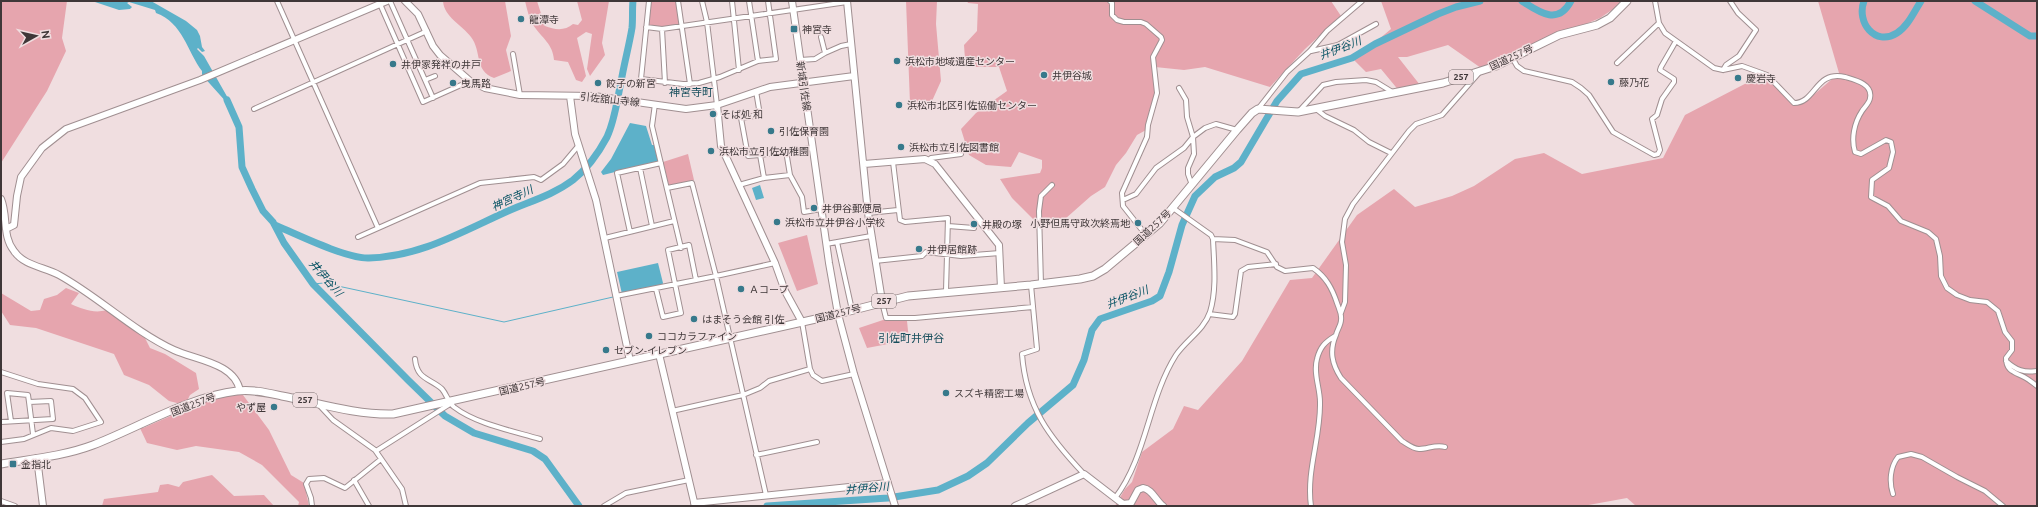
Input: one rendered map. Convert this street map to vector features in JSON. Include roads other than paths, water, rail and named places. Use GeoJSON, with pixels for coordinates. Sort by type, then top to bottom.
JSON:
{"type":"FeatureCollection","features":[{"type":"Feature","properties":{"kind":"highway","name":"国道257号"},"geometry":{"type":"LineString","coordinates":[[1,464],[91,446],[216,394],[240,391],[259,392],[379,414],[393,414],[448,404],[659,354],[838,314],[882,301],[946,291],[1041,284],[1093,276],[1105,269],[1146,235],[1173,208],[1252,113],[1260,109],[1298,112],[1426,87],[1513,59],[1553,38],[1597,26],[1610,18],[1626,1]]}},
{"type":"Feature","properties":{"kind":"street"},"geometry":{"type":"LineString","coordinates":[[277,1],[378,228]]}},
{"type":"Feature","properties":{"kind":"street"},"geometry":{"type":"LineString","coordinates":[[6,229],[14,225],[17,196],[22,177],[42,148],[54,137],[78,123],[200,80],[388,1],[433,98]]}},
{"type":"Feature","properties":{"kind":"street","name":"引佐舘山寺線"},"geometry":{"type":"LineString","coordinates":[[404,1],[418,14],[433,46],[440,55],[470,81],[485,88],[520,95],[604,97],[686,109],[717,105],[756,91],[803,82],[854,76]]}},
{"type":"Feature","properties":{"kind":"street"},"geometry":{"type":"LineString","coordinates":[[649,1],[641,79],[666,83],[690,84],[715,79],[740,70],[758,61],[776,59],[768,1]]}},
{"type":"Feature","properties":{"kind":"street"},"geometry":{"type":"LineString","coordinates":[[678,1],[690,84]]}},
{"type":"Feature","properties":{"kind":"street"},"geometry":{"type":"LineString","coordinates":[[702,1],[707,22],[715,79],[721,146],[775,263],[785,291],[802,322],[810,369],[813,375],[822,381],[854,374]]}},
{"type":"Feature","properties":{"kind":"street"},"geometry":{"type":"LineString","coordinates":[[732,1],[740,70]]}},
{"type":"Feature","properties":{"kind":"street"},"geometry":{"type":"LineString","coordinates":[[749,1],[758,61]]}},
{"type":"Feature","properties":{"kind":"street","name":"新城引佐線"},"geometry":{"type":"LineString","coordinates":[[792,1],[821,210],[838,314],[854,374],[895,505]]}},
{"type":"Feature","properties":{"kind":"street"},"geometry":{"type":"LineString","coordinates":[[1110,1],[1112,3],[1112,15],[1117,20],[1146,24],[1162,40],[1153,57],[1157,93],[1148,125],[1147,137],[1126,180],[1122,193],[1125,208],[1146,235]]}},
{"type":"Feature","properties":{"kind":"street"},"geometry":{"type":"LineString","coordinates":[[1260,109],[1287,72],[1310,51],[1327,31],[1362,1]]}},
{"type":"Feature","properties":{"kind":"street"},"geometry":{"type":"LineString","coordinates":[[1655,1],[1659,23],[1665,33],[1714,68],[1723,70],[1742,66],[1767,75],[1794,103],[1800,103],[1830,76],[1836,75],[1855,79],[1866,85],[1870,91],[1870,99],[1856,124],[1854,138],[1855,152],[1861,154],[1886,140],[1891,142],[1893,152],[1889,168],[1872,180],[1871,197],[1888,206],[1901,221],[1928,232],[1936,239],[1940,256],[1941,276],[1948,288],[1957,295],[1970,300],[1987,302],[1998,311],[2005,332],[2012,341],[2012,350],[2008,354],[2006,361],[2011,372],[2024,377],[2037,386]]}},
{"type":"Feature","properties":{"kind":"street"},"geometry":{"type":"LineString","coordinates":[[1723,70],[1726,65],[1739,56],[1756,30],[1738,13],[1730,1]]}},
{"type":"Feature","properties":{"kind":"street"},"geometry":{"type":"LineString","coordinates":[[646,27],[662,29],[794,11],[847,2],[868,213],[875,261],[886,318],[916,318],[1032,307]]}},
{"type":"Feature","properties":{"kind":"street"},"geometry":{"type":"LineString","coordinates":[[380,4],[423,102],[470,81]]}},
{"type":"Feature","properties":{"kind":"street"},"geometry":{"type":"LineString","coordinates":[[1617,63],[1659,23]]}},
{"type":"Feature","properties":{"kind":"street"},"geometry":{"type":"LineString","coordinates":[[1310,51],[1338,45],[1376,24]]}},
{"type":"Feature","properties":{"kind":"street"},"geometry":{"type":"LineString","coordinates":[[662,29],[666,83]]}},
{"type":"Feature","properties":{"kind":"street"},"geometry":{"type":"LineString","coordinates":[[254,109],[426,32]]}},
{"type":"Feature","properties":{"kind":"street"},"geometry":{"type":"LineString","coordinates":[[820,37],[824,53]]}},
{"type":"Feature","properties":{"kind":"street"},"geometry":{"type":"LineString","coordinates":[[1513,59],[1517,66],[1524,71],[1572,82],[1581,88],[1589,95],[1613,132],[1654,155],[1658,154],[1660,150],[1652,119],[1657,115],[1662,99],[1674,82],[1674,79],[1660,70],[1660,68],[1676,41]]}},
{"type":"Feature","properties":{"kind":"street"},"geometry":{"type":"LineString","coordinates":[[800,60],[815,59],[824,53],[841,46],[851,44]]}},
{"type":"Feature","properties":{"kind":"street"},"geometry":{"type":"LineString","coordinates":[[513,54],[520,95]]}},
{"type":"Feature","properties":{"kind":"street"},"geometry":{"type":"LineString","coordinates":[[1341,313],[1345,302],[1346,265],[1342,242],[1345,218],[1353,204],[1391,153],[1416,124],[1442,115],[1450,108],[1481,70]]}},
{"type":"Feature","properties":{"kind":"street"},"geometry":{"type":"LineString","coordinates":[[425,80],[435,76]]}},
{"type":"Feature","properties":{"kind":"street"},"geometry":{"type":"LineString","coordinates":[[1298,112],[1323,85],[1331,83],[1366,80],[1376,82],[1395,93]]}},
{"type":"Feature","properties":{"kind":"street"},"geometry":{"type":"LineString","coordinates":[[1179,88],[1186,100],[1187,117],[1193,137],[1194,154],[1188,168],[1188,174],[1192,185]]}},
{"type":"Feature","properties":{"kind":"street"},"geometry":{"type":"LineString","coordinates":[[756,91],[760,115],[741,118],[748,156],[812,148]]}},
{"type":"Feature","properties":{"kind":"street"},"geometry":{"type":"LineString","coordinates":[[570,96],[573,124],[590,177],[605,238],[630,361]]}},
{"type":"Feature","properties":{"kind":"street"},"geometry":{"type":"LineString","coordinates":[[655,104],[652,126],[681,248]]}},
{"type":"Feature","properties":{"kind":"street"},"geometry":{"type":"LineString","coordinates":[[1316,108],[1324,116],[1354,130],[1369,142],[1391,153]]}},
{"type":"Feature","properties":{"kind":"street"},"geometry":{"type":"LineString","coordinates":[[1123,200],[1136,194],[1156,168],[1184,148],[1193,137],[1205,128],[1216,124],[1237,130]]}},
{"type":"Feature","properties":{"kind":"street"},"geometry":{"type":"LineString","coordinates":[[358,237],[484,181],[534,177],[541,180],[563,164],[579,146]]}},
{"type":"Feature","properties":{"kind":"street"},"geometry":{"type":"LineString","coordinates":[[786,151],[790,175],[802,197],[804,212],[821,210]]}},
{"type":"Feature","properties":{"kind":"street"},"geometry":{"type":"LineString","coordinates":[[864,164],[929,160],[931,158],[960,154]]}},
{"type":"Feature","properties":{"kind":"street"},"geometry":{"type":"LineString","coordinates":[[760,155],[764,178]]}},
{"type":"Feature","properties":{"kind":"street"},"geometry":{"type":"LineString","coordinates":[[929,160],[935,164],[994,237],[1000,253],[1001,288]]}},
{"type":"Feature","properties":{"kind":"street"},"geometry":{"type":"LineString","coordinates":[[893,162],[900,220],[948,218],[946,291]]}},
{"type":"Feature","properties":{"kind":"street"},"geometry":{"type":"LineString","coordinates":[[630,232],[617,173],[661,163]]}},
{"type":"Feature","properties":{"kind":"street"},"geometry":{"type":"LineString","coordinates":[[640,168],[652,226]]}},
{"type":"Feature","properties":{"kind":"street"},"geometry":{"type":"LineString","coordinates":[[739,185],[764,178],[790,175]]}},
{"type":"Feature","properties":{"kind":"street"},"geometry":{"type":"LineString","coordinates":[[667,188],[692,183],[716,276],[766,495]]}},
{"type":"Feature","properties":{"kind":"street"},"geometry":{"type":"LineString","coordinates":[[1041,284],[1039,211],[1041,196],[1052,184]]}},
{"type":"Feature","properties":{"kind":"street"},"geometry":{"type":"LineString","coordinates":[[1,199],[4,208],[8,240],[14,252],[24,261],[58,274],[156,340],[180,352],[214,364],[233,375],[238,381],[240,391]]}},
{"type":"Feature","properties":{"kind":"street"},"geometry":{"type":"LineString","coordinates":[[1115,498],[1125,485],[1134,468],[1148,421],[1170,366],[1183,346],[1205,322],[1209,314],[1213,298],[1213,239],[1211,235],[1173,208]]}},
{"type":"Feature","properties":{"kind":"street"},"geometry":{"type":"LineString","coordinates":[[868,213],[898,210]]}},
{"type":"Feature","properties":{"kind":"street"},"geometry":{"type":"LineString","coordinates":[[605,238],[674,221]]}},
{"type":"Feature","properties":{"kind":"street"},"geometry":{"type":"LineString","coordinates":[[948,226],[974,228]]}},
{"type":"Feature","properties":{"kind":"street"},"geometry":{"type":"LineString","coordinates":[[826,244],[871,236]]}},
{"type":"Feature","properties":{"kind":"street"},"geometry":{"type":"LineString","coordinates":[[1213,239],[1235,240],[1267,252],[1276,264],[1277,268],[1286,271],[1313,268],[1327,280],[1333,290],[1341,313],[1341,322],[1335,336],[1331,352],[1334,367],[1341,378],[1364,404],[1402,441],[1419,449],[1440,445],[1445,447]]}},
{"type":"Feature","properties":{"kind":"street"},"geometry":{"type":"LineString","coordinates":[[837,242],[852,310]]}},
{"type":"Feature","properties":{"kind":"street"},"geometry":{"type":"LineString","coordinates":[[656,289],[663,317],[681,313],[668,250],[689,245],[696,280]]}},
{"type":"Feature","properties":{"kind":"street"},"geometry":{"type":"LineString","coordinates":[[875,261],[922,256],[926,252],[961,256],[1000,253]]}},
{"type":"Feature","properties":{"kind":"street"},"geometry":{"type":"LineString","coordinates":[[616,296],[656,289],[775,263]]}},
{"type":"Feature","properties":{"kind":"street"},"geometry":{"type":"LineString","coordinates":[[1209,314],[1233,317],[1235,314],[1241,271],[1248,266],[1276,264]]}},
{"type":"Feature","properties":{"kind":"street"},"geometry":{"type":"LineString","coordinates":[[1031,285],[1037,349],[1022,354],[1025,381],[1034,408],[1060,448],[1084,474],[1115,498],[1124,504],[1128,504],[1140,488],[1147,488],[1164,506]]}},
{"type":"Feature","properties":{"kind":"street"},"geometry":{"type":"LineString","coordinates":[[1311,506],[1310,475],[1320,423],[1320,401],[1316,360],[1323,344],[1335,336]]}},
{"type":"Feature","properties":{"kind":"street"},"geometry":{"type":"LineString","coordinates":[[659,354],[695,505],[766,495],[889,486]]}},
{"type":"Feature","properties":{"kind":"street"},"geometry":{"type":"LineString","coordinates":[[416,359],[416,368],[422,376],[442,389],[448,404],[462,413],[475,418],[540,439]]}},
{"type":"Feature","properties":{"kind":"street"},"geometry":{"type":"LineString","coordinates":[[2006,361],[2012,367],[2023,372],[2037,371]]}},
{"type":"Feature","properties":{"kind":"street"},"geometry":{"type":"LineString","coordinates":[[672,411],[743,395],[760,388],[769,381],[810,369]]}},
{"type":"Feature","properties":{"kind":"street"},"geometry":{"type":"LineString","coordinates":[[1,372],[38,384],[72,389],[85,398],[101,422],[73,431],[51,428],[18,440],[1,442]]}},
{"type":"Feature","properties":{"kind":"street"},"geometry":{"type":"LineString","coordinates":[[11,421],[7,393],[28,395],[33,434]]}},
{"type":"Feature","properties":{"kind":"street"},"geometry":{"type":"LineString","coordinates":[[1,422],[53,419],[50,401],[29,402]]}},
{"type":"Feature","properties":{"kind":"street"},"geometry":{"type":"LineString","coordinates":[[316,402],[333,420],[376,451],[402,489],[406,506]]}},
{"type":"Feature","properties":{"kind":"street"},"geometry":{"type":"LineString","coordinates":[[376,451],[432,416],[448,404]]}},
{"type":"Feature","properties":{"kind":"street"},"geometry":{"type":"LineString","coordinates":[[756,455],[817,442]]}},
{"type":"Feature","properties":{"kind":"street"},"geometry":{"type":"LineString","coordinates":[[1893,494],[1890,486],[1894,462],[1898,457],[1911,454],[1922,457],[1957,477],[1985,490],[2003,506]]}},
{"type":"Feature","properties":{"kind":"street"},"geometry":{"type":"LineString","coordinates":[[37,458],[43,506]]}},
{"type":"Feature","properties":{"kind":"street"},"geometry":{"type":"LineString","coordinates":[[312,506],[306,484],[309,479],[324,478],[345,488],[381,459]]}},
{"type":"Feature","properties":{"kind":"street"},"geometry":{"type":"LineString","coordinates":[[1015,506],[1084,474]]}},
{"type":"Feature","properties":{"kind":"street"},"geometry":{"type":"LineString","coordinates":[[354,480],[369,506]]}},
{"type":"Feature","properties":{"kind":"street"},"geometry":{"type":"LineString","coordinates":[[604,506],[626,493],[689,480]]}},
{"type":"Feature","properties":{"kind":"street"},"geometry":{"type":"LineString","coordinates":[[1,501],[15,506]]}},
{"type":"Feature","properties":{"kind":"water"},"geometry":{"type":"Polygon","coordinates":[[[92,1],[151,1],[186,21],[197,30],[202,47],[205,51],[202,52],[198,48],[197,49],[204,56],[233,107],[229,109],[228,104],[202,75],[202,71],[178,30],[172,23],[156,13],[155,10],[129,2],[127,3],[132,7],[130,9],[119,10],[92,1]]]}},
{"type":"Feature","properties":{"kind":"water"},"geometry":{"type":"Polygon","coordinates":[[[630,123],[646,126],[652,145],[655,145],[659,161],[603,175],[601,172],[611,159],[630,123]]]}},
{"type":"Feature","properties":{"kind":"water"},"geometry":{"type":"Polygon","coordinates":[[[760,185],[764,198],[756,200],[752,188],[760,185]]]}},
{"type":"Feature","properties":{"kind":"water"},"geometry":{"type":"Polygon","coordinates":[[[658,263],[663,283],[662,286],[622,294],[617,272],[658,263]]]}},
{"type":"Feature","properties":{"kind":"waterway","name":"神宮寺川"},"geometry":{"type":"LineString","coordinates":[[275,225],[348,255],[369,258],[388,257],[441,242],[508,211],[550,194],[573,180],[588,166],[610,130],[616,110],[631,35],[633,1]]}},
{"type":"Feature","properties":{"kind":"waterway","name":"井伊谷川"},"geometry":{"type":"LineString","coordinates":[[767,506],[888,498],[938,490],[968,476],[987,463],[1028,423],[1073,385],[1084,360],[1092,330],[1100,319],[1152,301],[1160,296],[1169,272],[1182,225],[1195,196],[1215,177],[1234,168],[1241,162],[1277,101],[1301,74],[1352,58],[1375,44],[1438,14],[1456,7],[1480,1]]}},
{"type":"Feature","properties":{"kind":"waterway","name":"井伊谷川"},"geometry":{"type":"LineString","coordinates":[[1522,1],[1535,9],[1554,15],[1566,9],[1571,1]]}},
{"type":"Feature","properties":{"kind":"waterway","name":"井伊谷川"},"geometry":{"type":"LineString","coordinates":[[1864,1],[1862,9],[1865,24],[1875,35],[1881,37],[1889,37],[1901,30],[1921,1]]}},
{"type":"Feature","properties":{"kind":"waterway","name":"井伊谷川"},"geometry":{"type":"LineString","coordinates":[[1975,1],[2030,36],[2037,36]]}},
{"type":"Feature","properties":{"kind":"waterway","name":"井伊谷川"},"geometry":{"type":"LineString","coordinates":[[227,100],[239,127],[242,167],[252,189],[263,211],[273,222],[284,243],[313,284],[445,416],[474,433],[533,451],[545,459],[579,506]]}},
{"type":"Feature","properties":{"kind":"waterway"},"geometry":{"type":"LineString","coordinates":[[313,284],[324,283],[504,322],[613,297]]}},
{"type":"Feature","properties":{"kind":"place","name":"龍潭寺"},"geometry":{"type":"Point","coordinates":[521,19]}},
{"type":"Feature","properties":{"kind":"place","name":"神宮寺"},"geometry":{"type":"Point","coordinates":[794,29]}},
{"type":"Feature","properties":{"kind":"place","name":"浜松市地域遺産センター"},"geometry":{"type":"Point","coordinates":[897,61]}},
{"type":"Feature","properties":{"kind":"place","name":"井伊家発祥の井戸"},"geometry":{"type":"Point","coordinates":[393,64]}},
{"type":"Feature","properties":{"kind":"place","name":"井伊谷城"},"geometry":{"type":"Point","coordinates":[1044,75]}},
{"type":"Feature","properties":{"kind":"place","name":"慶岩寺"},"geometry":{"type":"Point","coordinates":[1738,78]}},
{"type":"Feature","properties":{"kind":"place","name":"藤乃花"},"geometry":{"type":"Point","coordinates":[1611,82]}},
{"type":"Feature","properties":{"kind":"place","name":"曳馬路"},"geometry":{"type":"Point","coordinates":[453,83]}},
{"type":"Feature","properties":{"kind":"place","name":"餃子の新宮"},"geometry":{"type":"Point","coordinates":[598,83]}},
{"type":"Feature","properties":{"kind":"place","name":"浜松市北区引佐協働センター"},"geometry":{"type":"Point","coordinates":[899,105]}},
{"type":"Feature","properties":{"kind":"place","name":"そば処 和"},"geometry":{"type":"Point","coordinates":[713,114]}},
{"type":"Feature","properties":{"kind":"place","name":"引佐保育園"},"geometry":{"type":"Point","coordinates":[771,131]}},
{"type":"Feature","properties":{"kind":"place","name":"浜松市立引佐図書館"},"geometry":{"type":"Point","coordinates":[901,147]}},
{"type":"Feature","properties":{"kind":"place","name":"浜松市立引佐幼稚園"},"geometry":{"type":"Point","coordinates":[711,151]}},
{"type":"Feature","properties":{"kind":"place","name":"井伊谷郵便局"},"geometry":{"type":"Point","coordinates":[814,208]}},
{"type":"Feature","properties":{"kind":"place","name":"浜松市立井伊谷小学校"},"geometry":{"type":"Point","coordinates":[777,222]}},
{"type":"Feature","properties":{"kind":"place","name":"小野但馬守政次終焉地"},"geometry":{"type":"Point","coordinates":[1138,223]}},
{"type":"Feature","properties":{"kind":"place","name":"井殿の塚"},"geometry":{"type":"Point","coordinates":[974,224]}},
{"type":"Feature","properties":{"kind":"place","name":"井伊居館跡"},"geometry":{"type":"Point","coordinates":[919,249]}},
{"type":"Feature","properties":{"kind":"place","name":"Ａコープ"},"geometry":{"type":"Point","coordinates":[741,289]}},
{"type":"Feature","properties":{"kind":"place","name":"はまそう会館 引佐"},"geometry":{"type":"Point","coordinates":[694,319]}},
{"type":"Feature","properties":{"kind":"place","name":"ココカラファイン"},"geometry":{"type":"Point","coordinates":[649,336]}},
{"type":"Feature","properties":{"kind":"place","name":"セブン-イレブン"},"geometry":{"type":"Point","coordinates":[606,350]}},
{"type":"Feature","properties":{"kind":"place","name":"スズキ精密工場"},"geometry":{"type":"Point","coordinates":[946,393]}},
{"type":"Feature","properties":{"kind":"place","name":"やず屋"},"geometry":{"type":"Point","coordinates":[274,407]}},
{"type":"Feature","properties":{"kind":"place","name":"金指北"},"geometry":{"type":"Point","coordinates":[13,464]}},
{"type":"Feature","properties":{"kind":"district","name":"神宮寺町"},"geometry":{"type":"Point","coordinates":[691,92]}},
{"type":"Feature","properties":{"kind":"district","name":"引佐町井伊谷"},"geometry":{"type":"Point","coordinates":[911,338]}}]}
